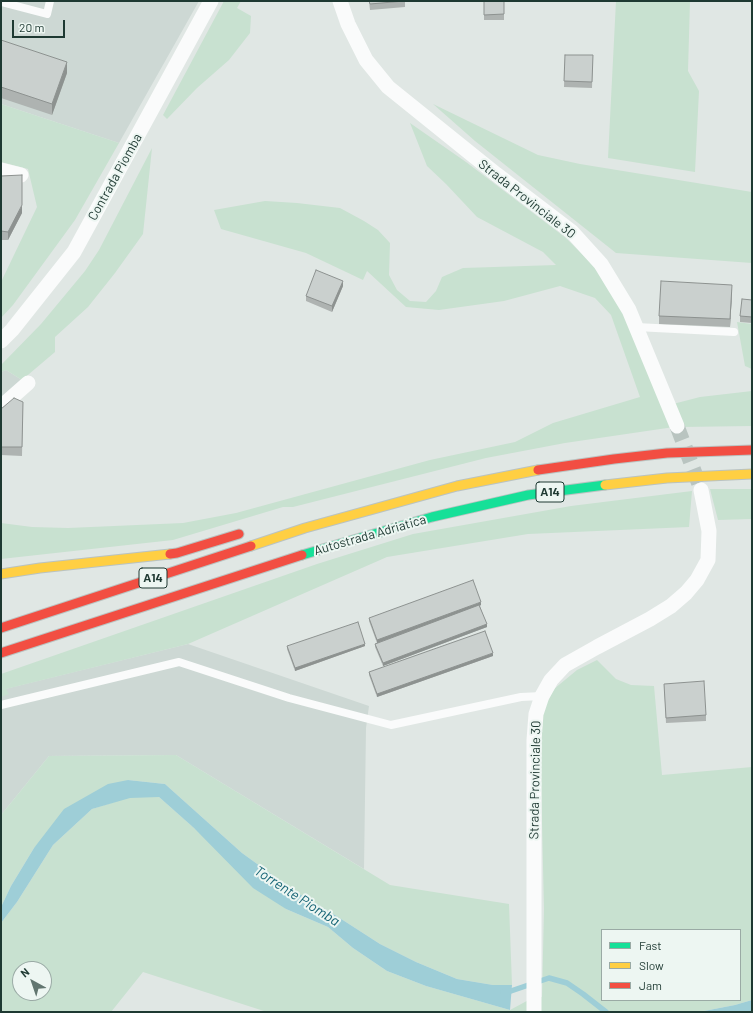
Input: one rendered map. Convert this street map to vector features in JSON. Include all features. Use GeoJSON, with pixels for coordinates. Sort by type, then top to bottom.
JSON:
{"type":"FeatureCollection","features":[{"type":"Feature","properties":{"kind":"highway","name":"Autostrada Adriatica"},"geometry":{"type":"LineString","coordinates":[[1,628],[305,528],[385,504],[498,477],[578,464],[667,453],[752,450]]}},
{"type":"Feature","properties":{"kind":"highway","name":"Autostrada Adriatica"},"geometry":{"type":"LineString","coordinates":[[1,653],[354,539],[432,517],[496,502],[573,488],[625,482],[731,474],[752,474]]}},
{"type":"Feature","properties":{"kind":"highway"},"geometry":{"type":"LineString","coordinates":[[292,523],[305,528]]}},
{"type":"Feature","properties":{"kind":"highway"},"geometry":{"type":"LineString","coordinates":[[1,574],[40,568],[177,553],[250,531]]}},
{"type":"Feature","properties":{"kind":"highway"},"geometry":{"type":"LineString","coordinates":[[80,638],[96,622]]}},
{"type":"Feature","properties":{"kind":"street","name":"Contrada Piomba"},"geometry":{"type":"LineString","coordinates":[[1,342],[74,252],[211,1]]}},
{"type":"Feature","properties":{"kind":"street","name":"Strada Provinciale 30"},"geometry":{"type":"LineString","coordinates":[[340,1],[348,24],[366,60],[384,82],[496,174],[572,232],[601,264],[629,310],[677,426]]}},
{"type":"Feature","properties":{"kind":"street"},"geometry":{"type":"LineString","coordinates":[[1,170],[21,175]]}},
{"type":"Feature","properties":{"kind":"street"},"geometry":{"type":"LineString","coordinates":[[1,407],[28,383]]}},
{"type":"Feature","properties":{"kind":"street","name":"Strada Provinciale 30"},"geometry":{"type":"LineString","coordinates":[[534,1012],[534,740],[536,714],[542,696],[551,680],[565,665],[666,609],[686,593],[697,580],[708,560],[709,530],[701,490]]}},
{"type":"Feature","properties":{"kind":"lane"},"geometry":{"type":"LineString","coordinates":[[1,2],[47,14],[50,1]]}},
{"type":"Feature","properties":{"kind":"lane"},"geometry":{"type":"LineString","coordinates":[[636,327],[734,332]]}},
{"type":"Feature","properties":{"kind":"lane"},"geometry":{"type":"LineString","coordinates":[[1,705],[179,662],[289,698],[391,725],[521,697],[542,696]]}},
{"type":"Feature","properties":{"kind":"shaded area"},"geometry":{"type":"Polygon","coordinates":[[[1,1],[199,1],[119,143],[1,104],[1,1]]]}},
{"type":"Feature","properties":{"kind":"shaded area"},"geometry":{"type":"Polygon","coordinates":[[[6,370],[22,380],[1,398],[1,372],[6,370]]]}},
{"type":"Feature","properties":{"kind":"shaded area"},"geometry":{"type":"Polygon","coordinates":[[[188,644],[369,706],[366,728],[364,869],[176,755],[49,756],[1,815],[1,683],[5,689],[188,644]]]}},
{"type":"Feature","properties":{"kind":"green space"},"geometry":{"type":"Polygon","coordinates":[[[224,1],[241,1],[237,8],[251,16],[250,33],[229,60],[197,88],[167,119],[163,115],[224,1]]]}},
{"type":"Feature","properties":{"kind":"green space"},"geometry":{"type":"Polygon","coordinates":[[[616,1],[690,1],[688,71],[699,91],[695,172],[608,158],[616,1]]]}},
{"type":"Feature","properties":{"kind":"green space"},"geometry":{"type":"Polygon","coordinates":[[[1,104],[119,143],[75,220],[13,305],[1,318],[1,282],[37,207],[28,169],[1,162],[1,104]]]}},
{"type":"Feature","properties":{"kind":"green space"},"geometry":{"type":"Polygon","coordinates":[[[433,104],[538,155],[580,164],[752,192],[752,263],[616,253],[475,141],[433,104]]]}},
{"type":"Feature","properties":{"kind":"green space"},"geometry":{"type":"Polygon","coordinates":[[[410,123],[466,162],[566,238],[597,269],[622,309],[674,427],[565,443],[486,458],[293,507],[283,507],[173,540],[1,559],[1,523],[32,527],[68,528],[183,523],[236,513],[430,460],[515,442],[553,423],[640,397],[611,315],[595,298],[560,286],[504,301],[439,310],[406,307],[367,271],[363,280],[306,253],[221,229],[214,210],[265,201],[340,208],[378,230],[390,243],[389,275],[397,290],[410,301],[426,302],[436,291],[442,277],[463,268],[556,265],[543,252],[477,217],[427,166],[410,123]]]}},
{"type":"Feature","properties":{"kind":"green space"},"geometry":{"type":"Polygon","coordinates":[[[152,148],[143,234],[88,307],[55,337],[55,352],[22,380],[6,370],[1,372],[1,365],[41,324],[85,271],[99,250],[152,148]]]}},
{"type":"Feature","properties":{"kind":"green space"},"geometry":{"type":"Polygon","coordinates":[[[737,322],[752,324],[752,369],[745,366],[737,322]]]}},
{"type":"Feature","properties":{"kind":"green space"},"geometry":{"type":"Polygon","coordinates":[[[752,391],[752,426],[681,427],[673,404],[700,397],[752,391]]]}},
{"type":"Feature","properties":{"kind":"green space"},"geometry":{"type":"Polygon","coordinates":[[[710,489],[752,489],[752,519],[718,520],[710,489]]]}},
{"type":"Feature","properties":{"kind":"green space"},"geometry":{"type":"Polygon","coordinates":[[[692,491],[689,527],[528,534],[387,557],[188,644],[6,689],[9,694],[1,697],[1,674],[317,564],[413,534],[571,506],[692,491]]]}},
{"type":"Feature","properties":{"kind":"green space"},"geometry":{"type":"Polygon","coordinates":[[[597,660],[616,679],[631,685],[654,686],[662,775],[752,767],[752,1000],[699,1012],[267,1012],[143,972],[111,1012],[1,1012],[1,923],[17,902],[53,845],[92,809],[130,797],[159,797],[286,909],[328,927],[353,948],[387,971],[426,986],[510,1010],[536,996],[542,997],[544,909],[540,737],[543,710],[554,689],[577,670],[597,660]]]}},
{"type":"Feature","properties":{"kind":"green space"},"geometry":{"type":"Polygon","coordinates":[[[176,755],[390,885],[509,904],[512,985],[493,985],[457,979],[416,962],[380,944],[296,892],[242,853],[165,784],[128,780],[34,848],[11,886],[1,907],[1,815],[49,756],[176,755]]]}},
{"type":"Feature","properties":{"kind":"water"},"geometry":{"type":"Polygon","coordinates":[[[128,780],[165,784],[242,853],[296,892],[380,944],[416,962],[457,979],[493,985],[512,985],[510,1010],[426,986],[387,971],[353,948],[328,927],[286,909],[253,888],[194,828],[159,797],[130,798],[92,809],[53,845],[17,902],[1,923],[1,907],[11,886],[34,848],[64,809],[108,784],[128,780]]]}},
{"type":"Feature","properties":{"kind":"water"},"geometry":{"type":"Polygon","coordinates":[[[752,1000],[752,1012],[699,1012],[735,1005],[752,1000]]]}},
{"type":"Feature","properties":{"kind":"building"},"geometry":{"type":"Polygon","coordinates":[[[369,1],[404,1],[370,4],[369,1]]]}},
{"type":"Feature","properties":{"kind":"building"},"geometry":{"type":"Polygon","coordinates":[[[484,1],[504,1],[504,14],[484,15],[484,1]]]}},
{"type":"Feature","properties":{"kind":"building"},"geometry":{"type":"Polygon","coordinates":[[[1,40],[67,62],[52,104],[1,87],[1,40]]]}},
{"type":"Feature","properties":{"kind":"building"},"geometry":{"type":"Polygon","coordinates":[[[565,55],[593,55],[592,82],[564,81],[565,55]]]}},
{"type":"Feature","properties":{"kind":"building"},"geometry":{"type":"Polygon","coordinates":[[[22,175],[22,205],[8,232],[1,231],[1,176],[22,175]]]}},
{"type":"Feature","properties":{"kind":"building"},"geometry":{"type":"Polygon","coordinates":[[[316,270],[343,281],[332,306],[306,296],[316,270]]]}},
{"type":"Feature","properties":{"kind":"building"},"geometry":{"type":"Polygon","coordinates":[[[661,281],[732,285],[730,319],[659,316],[661,281]]]}},
{"type":"Feature","properties":{"kind":"building"},"geometry":{"type":"Polygon","coordinates":[[[742,299],[752,300],[752,317],[740,316],[742,299]]]}},
{"type":"Feature","properties":{"kind":"building"},"geometry":{"type":"Polygon","coordinates":[[[14,398],[23,402],[22,447],[1,447],[1,409],[14,398]]]}},
{"type":"Feature","properties":{"kind":"building"},"geometry":{"type":"Polygon","coordinates":[[[473,580],[481,602],[377,640],[369,618],[473,580]]]}},
{"type":"Feature","properties":{"kind":"building"},"geometry":{"type":"Polygon","coordinates":[[[479,605],[487,624],[383,663],[375,644],[479,605]]]}},
{"type":"Feature","properties":{"kind":"building"},"geometry":{"type":"Polygon","coordinates":[[[358,622],[365,644],[295,668],[287,646],[358,622]]]}},
{"type":"Feature","properties":{"kind":"building"},"geometry":{"type":"Polygon","coordinates":[[[485,631],[493,653],[377,694],[369,672],[485,631]]]}},
{"type":"Feature","properties":{"kind":"building"},"geometry":{"type":"Polygon","coordinates":[[[704,681],[706,715],[666,718],[664,684],[704,681]]]}},
{"type":"Feature","properties":{"kind":"waterway","name":"Torrente Piomba"},"geometry":{"type":"LineString","coordinates":[[503,992],[508,992],[549,978],[567,983],[606,1012]]}},
{"type":"Feature","properties":{"kind":"tunnel"},"geometry":{"type":"LineString","coordinates":[[677,426],[699,484]]}},
{"type":"Feature","properties":{"kind":"traffic: fast"},"geometry":{"type":"LineString","coordinates":[[302,555],[432,517],[528,495],[605,485]]}},
{"type":"Feature","properties":{"kind":"traffic: slow"},"geometry":{"type":"LineString","coordinates":[[251,546],[305,528],[457,486],[538,470]]}},
{"type":"Feature","properties":{"kind":"traffic: slow"},"geometry":{"type":"LineString","coordinates":[[605,485],[667,478],[752,474]]}},
{"type":"Feature","properties":{"kind":"traffic: slow"},"geometry":{"type":"LineString","coordinates":[[1,574],[40,568],[170,554]]}},
{"type":"Feature","properties":{"kind":"traffic: jam"},"geometry":{"type":"LineString","coordinates":[[538,470],[667,453],[752,450]]}},
{"type":"Feature","properties":{"kind":"traffic: jam"},"geometry":{"type":"LineString","coordinates":[[170,554],[239,534]]}},
{"type":"Feature","properties":{"kind":"traffic: jam"},"geometry":{"type":"LineString","coordinates":[[1,628],[251,546]]}},
{"type":"Feature","properties":{"kind":"traffic: jam"},"geometry":{"type":"LineString","coordinates":[[1,653],[302,555]]}}]}
